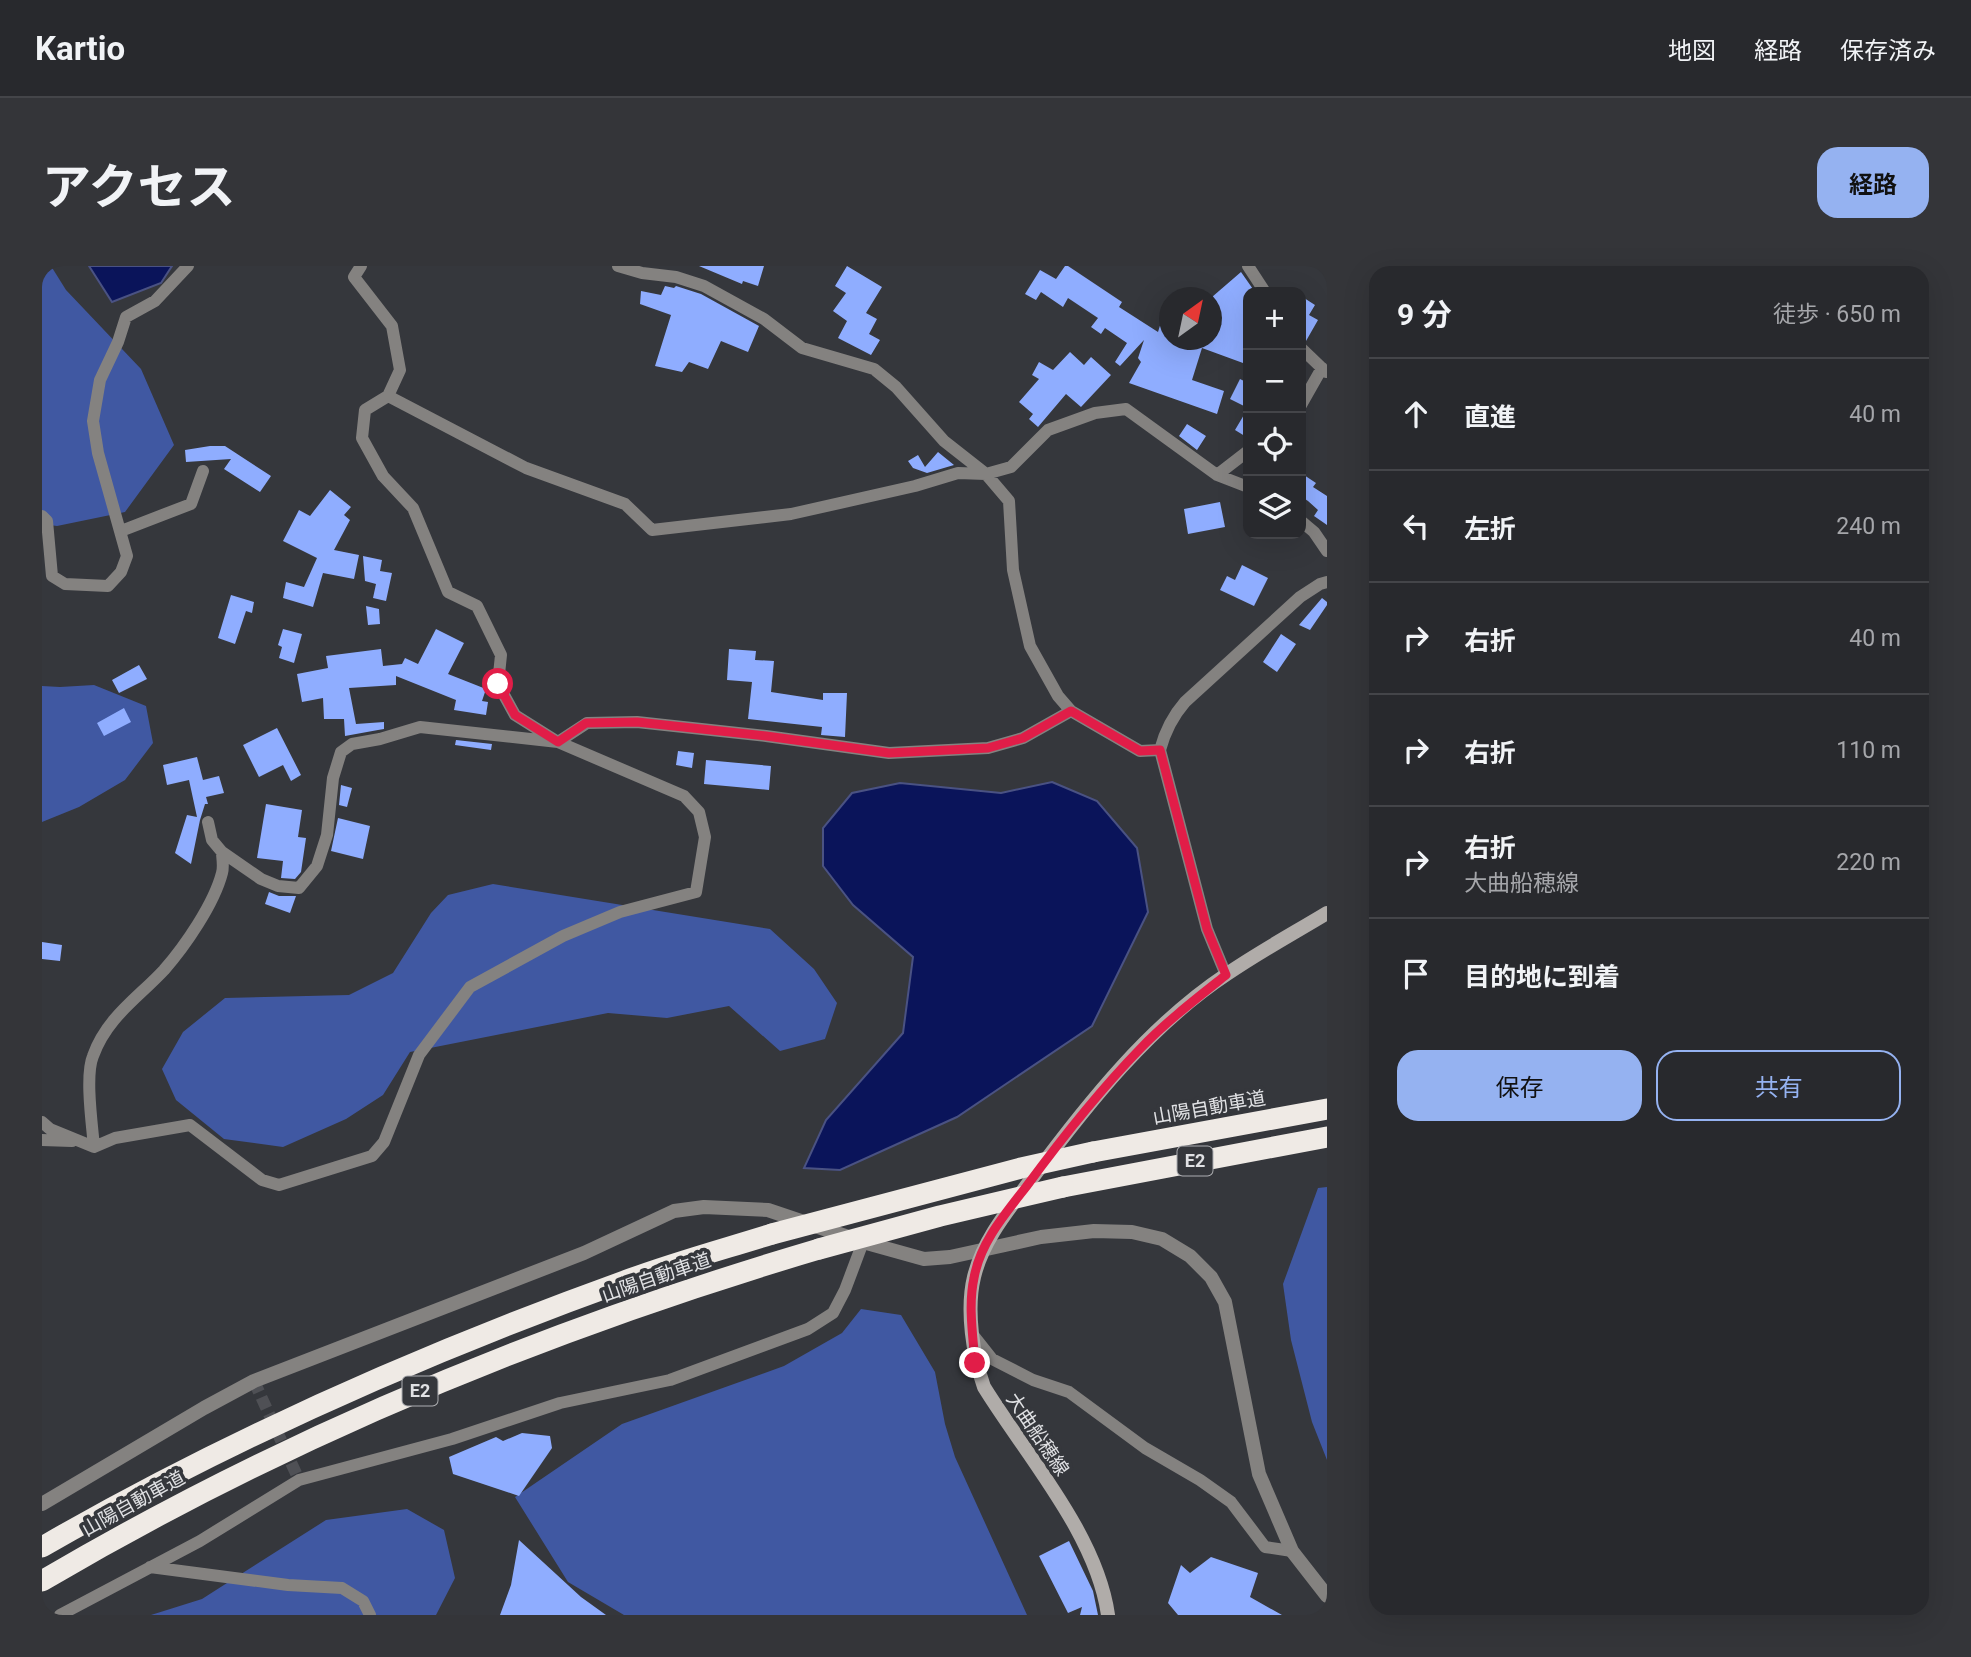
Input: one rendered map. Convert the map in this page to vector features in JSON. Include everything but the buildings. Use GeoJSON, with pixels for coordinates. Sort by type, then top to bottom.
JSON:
{"type":"FeatureCollection","features":[{"type":"Feature","properties":{"kind":"highway","name":"山陽自動車道"},"geometry":{"type":"LineString","coordinates":[[42,1547],[111,1507],[212,1455],[341,1395],[462,1343],[631,1279],[772,1234],[1021,1168],[1327,1109]]}},
{"type":"Feature","properties":{"kind":"highway","name":"山陽自動車道"},"geometry":{"type":"LineString","coordinates":[[42,1581],[151,1518],[330,1430],[480,1366],[646,1303],[819,1249],[940,1216],[1063,1187],[1327,1137]]}},
{"type":"Feature","properties":{"kind":"main road","name":"大曲船穂線"},"geometry":{"type":"LineString","coordinates":[[1108,1615],[1102,1584],[1070,1518],[984,1387],[975,1363],[974,1278],[984,1248],[1042,1164],[1143,1046],[1185,1007],[1226,975],[1327,913]]}},
{"type":"Feature","properties":{"kind":"street"},"geometry":{"type":"LineString","coordinates":[[42,516],[47,521],[52,576],[65,584],[108,586],[121,572],[127,556],[98,453],[93,421],[100,380],[118,342],[126,317],[155,301],[188,266]]}},
{"type":"Feature","properties":{"kind":"street"},"geometry":{"type":"LineString","coordinates":[[42,1122],[50,1129],[94,1147],[115,1138],[190,1125],[262,1180],[279,1185],[372,1156],[384,1142],[419,1055],[470,988],[564,936],[621,912],[696,892],[705,837],[699,812],[684,796],[558,742],[515,715],[498,684],[501,655],[477,606],[448,592],[413,508],[383,477],[362,438],[365,410],[388,396],[400,370],[392,326],[354,277],[361,266]]}},
{"type":"Feature","properties":{"kind":"street"},"geometry":{"type":"LineString","coordinates":[[618,266],[642,274],[676,277],[704,286],[764,319],[802,348],[874,369],[895,387],[944,441],[986,474],[1009,501],[1013,570],[1030,646],[1058,696],[1071,711],[1140,751],[1160,750]]}},
{"type":"Feature","properties":{"kind":"street"},"geometry":{"type":"LineString","coordinates":[[1248,266],[1262,287]]}},
{"type":"Feature","properties":{"kind":"street"},"geometry":{"type":"LineString","coordinates":[[1303,350],[1324,370],[1306,397]]}},
{"type":"Feature","properties":{"kind":"street"},"geometry":{"type":"LineString","coordinates":[[388,396],[526,468],[625,505],[652,530],[791,514],[915,486],[958,473],[986,474],[1011,467],[1048,430],[1095,413],[1126,409],[1217,475],[1243,485]]}},
{"type":"Feature","properties":{"kind":"street"},"geometry":{"type":"LineString","coordinates":[[1217,475],[1243,455]]}},
{"type":"Feature","properties":{"kind":"street"},"geometry":{"type":"LineString","coordinates":[[121,531],[191,504],[202,471]]}},
{"type":"Feature","properties":{"kind":"street"},"geometry":{"type":"LineString","coordinates":[[1306,525],[1327,551]]}},
{"type":"Feature","properties":{"kind":"street"},"geometry":{"type":"LineString","coordinates":[[1226,975],[1207,929],[1160,750],[1164,733],[1172,717],[1185,702],[1300,597],[1327,582]]}},
{"type":"Feature","properties":{"kind":"street"},"geometry":{"type":"LineString","coordinates":[[208,821],[212,840],[222,852],[261,879],[278,886],[299,888],[317,866],[327,835],[333,778],[341,752],[352,744],[420,727],[558,742],[586,723],[637,722],[889,753],[988,748],[1023,738],[1071,711]]}},
{"type":"Feature","properties":{"kind":"street"},"geometry":{"type":"LineString","coordinates":[[94,1147],[91,1059],[104,1031],[124,1006],[164,969],[188,937],[213,895],[223,871],[222,852]]}},
{"type":"Feature","properties":{"kind":"street"},"geometry":{"type":"LineString","coordinates":[[42,1140],[79,1141]]}},
{"type":"Feature","properties":{"kind":"street"},"geometry":{"type":"LineString","coordinates":[[42,1504],[254,1381],[584,1253],[674,1212],[704,1207],[768,1210],[924,1259],[1094,1231],[1132,1232],[1161,1239],[1190,1256],[1211,1277],[1225,1302],[1259,1474],[1292,1551],[1327,1596]]}},
{"type":"Feature","properties":{"kind":"street"},"geometry":{"type":"LineString","coordinates":[[60,1615],[200,1541],[299,1480],[452,1439],[561,1403],[670,1380],[808,1329],[832,1313],[845,1290],[863,1242]]}},
{"type":"Feature","properties":{"kind":"street"},"geometry":{"type":"LineString","coordinates":[[973,1335],[992,1359],[1033,1380],[1069,1392],[1145,1448],[1200,1480],[1231,1502],[1265,1547],[1292,1551]]}},
{"type":"Feature","properties":{"kind":"street"},"geometry":{"type":"LineString","coordinates":[[150,1567],[288,1585],[342,1588],[363,1601],[370,1615]]}},
{"type":"Feature","properties":{"kind":"shaded area"},"geometry":{"type":"Polygon","coordinates":[[[42,266],[51,266],[66,290],[141,369],[174,445],[125,512],[57,526],[42,524],[42,266]]]}},
{"type":"Feature","properties":{"kind":"shaded area"},"geometry":{"type":"Polygon","coordinates":[[[89,266],[172,266],[161,283],[112,302],[89,266]]]}},
{"type":"Feature","properties":{"kind":"shaded area"},"geometry":{"type":"Polygon","coordinates":[[[94,685],[146,706],[153,743],[125,780],[79,807],[42,822],[42,686],[94,685]]]}},
{"type":"Feature","properties":{"kind":"shaded area"},"geometry":{"type":"Polygon","coordinates":[[[1052,782],[1097,801],[1137,848],[1148,912],[1092,1026],[957,1117],[840,1170],[804,1168],[826,1120],[903,1033],[913,957],[853,905],[823,866],[823,828],[852,793],[900,783],[1001,793],[1052,782]]]}},
{"type":"Feature","properties":{"kind":"shaded area"},"geometry":{"type":"Polygon","coordinates":[[[493,884],[770,929],[814,969],[837,1003],[825,1039],[780,1051],[729,1006],[667,1018],[608,1013],[410,1052],[383,1095],[346,1119],[283,1147],[224,1139],[176,1100],[162,1069],[183,1032],[225,998],[349,995],[393,973],[431,913],[448,895],[493,884]]]}},
{"type":"Feature","properties":{"kind":"shaded area"},"geometry":{"type":"Polygon","coordinates":[[[1327,1187],[1327,1460],[1312,1422],[1291,1340],[1283,1284],[1318,1188],[1327,1187]]]}},
{"type":"Feature","properties":{"kind":"shaded area"},"geometry":{"type":"Polygon","coordinates":[[[861,1309],[901,1315],[935,1372],[945,1424],[955,1457],[1027,1615],[624,1615],[568,1582],[515,1497],[622,1424],[784,1366],[842,1333],[861,1309]]]}},
{"type":"Feature","properties":{"kind":"shaded area"},"geometry":{"type":"Polygon","coordinates":[[[407,1509],[444,1530],[455,1578],[436,1615],[151,1615],[202,1599],[326,1520],[407,1509]]]}},
{"type":"Feature","properties":{"kind":"tunnel"},"geometry":{"type":"LineString","coordinates":[[254,1381],[299,1480]]}},
{"type":"Feature","properties":{"kind":"route"},"geometry":{"type":"LineString","coordinates":[[498,684],[515,715],[558,742],[586,723],[637,722],[889,753],[988,748],[1023,738],[1071,711],[1140,751],[1160,750],[1207,929],[1226,975],[1185,1007],[1143,1046],[1059,1142],[1002,1219],[984,1248],[974,1278],[972,1307],[975,1363]]}}]}
